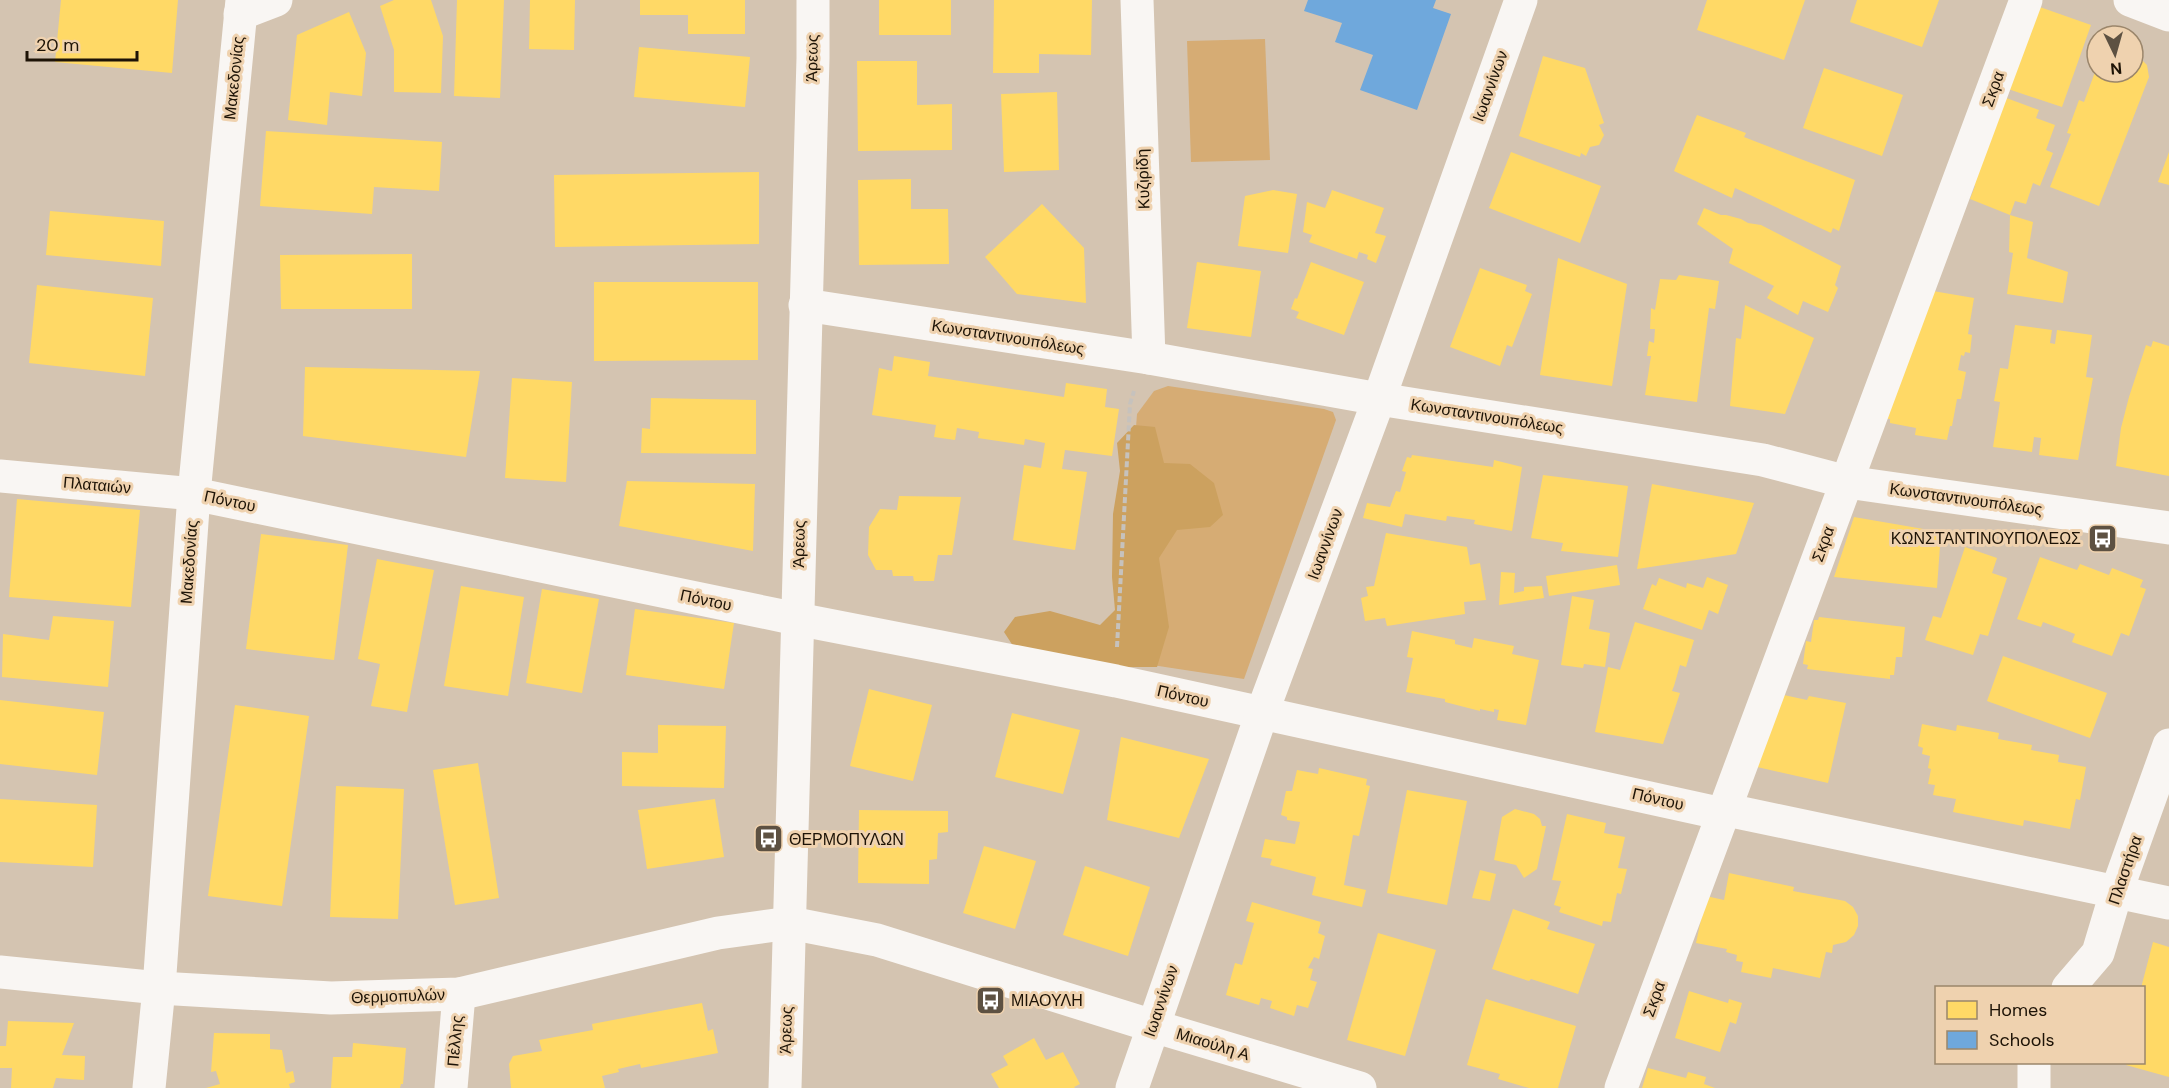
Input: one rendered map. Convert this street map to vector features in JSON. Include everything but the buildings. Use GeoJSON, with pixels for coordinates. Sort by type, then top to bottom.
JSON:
{"type":"FeatureCollection","features":[{"type":"Feature","properties":{"kind":"street"},"geometry":{"type":"LineString","coordinates":[[241,7],[276,0]]}},
{"type":"Feature","properties":{"kind":"street","name":"Άρεως"},"geometry":{"type":"LineString","coordinates":[[784,1088],[813,70],[813,0]]}},
{"type":"Feature","properties":{"kind":"street","name":"Κυζιρίδη"},"geometry":{"type":"LineString","coordinates":[[1137,0],[1149,358]]}},
{"type":"Feature","properties":{"kind":"street","name":"Ιωαννίνων"},"geometry":{"type":"LineString","coordinates":[[1132,1088],[1262,713],[1379,399],[1521,0]]}},
{"type":"Feature","properties":{"kind":"street","name":"Σκρα"},"geometry":{"type":"LineString","coordinates":[[1621,1088],[2026,0]]}},
{"type":"Feature","properties":{"kind":"street"},"geometry":{"type":"LineString","coordinates":[[2130,0],[2169,15]]}},
{"type":"Feature","properties":{"kind":"street","name":"Μακεδονίας"},"geometry":{"type":"LineString","coordinates":[[149,1088],[159,988],[194,494],[241,7]]}},
{"type":"Feature","properties":{"kind":"street","name":"Κωνσταντινουπόλεως"},"geometry":{"type":"LineString","coordinates":[[805,305],[1149,358],[1379,399],[1763,460],[1846,482],[2169,528]]}},
{"type":"Feature","properties":{"kind":"street","name":"Πλαταιών"},"geometry":{"type":"LineString","coordinates":[[0,476],[194,494]]}},
{"type":"Feature","properties":{"kind":"street","name":"Πόντου"},"geometry":{"type":"LineString","coordinates":[[194,494],[797,619],[1116,681],[1723,814],[1732,811],[2169,903]]}},
{"type":"Feature","properties":{"kind":"street","name":"Πλαστήρα"},"geometry":{"type":"LineString","coordinates":[[2069,986],[2098,953],[2116,893],[2169,745]]}},
{"type":"Feature","properties":{"kind":"street","name":"Θερμοπυλών"},"geometry":{"type":"LineString","coordinates":[[0,972],[159,988],[331,998],[459,994],[718,933],[790,923]]}},
{"type":"Feature","properties":{"kind":"street","name":"Μιαούλη Α"},"geometry":{"type":"LineString","coordinates":[[790,923],[877,940],[1360,1088]]}},
{"type":"Feature","properties":{"kind":"street","name":"Πέλλης"},"geometry":{"type":"LineString","coordinates":[[451,1088],[459,994]]}},
{"type":"Feature","properties":{"kind":"street"},"geometry":{"type":"LineString","coordinates":[[2034,1064],[2034,1088]]}},
{"type":"Feature","properties":{"kind":"path"},"geometry":{"type":"LineString","coordinates":[[1116,681],[1130,404],[1149,358]]}},
{"type":"Feature","properties":{"kind":"shaded area"},"geometry":{"type":"Polygon","coordinates":[[[1265,39],[1270,160],[1191,162],[1187,41],[1265,39]]]}},
{"type":"Feature","properties":{"kind":"shaded area"},"geometry":{"type":"Polygon","coordinates":[[[1168,386],[1324,409],[1333,412],[1336,420],[1244,679],[1139,663],[1121,629],[1137,414],[1154,391],[1168,386]]]}},
{"type":"Feature","properties":{"kind":"shaded area"},"geometry":{"type":"Polygon","coordinates":[[[1134,425],[1155,427],[1164,463],[1190,464],[1214,483],[1223,515],[1210,527],[1177,530],[1159,558],[1169,627],[1157,667],[1122,667],[1017,652],[1004,632],[1015,617],[1050,611],[1100,625],[1115,610],[1112,577],[1113,514],[1120,471],[1117,443],[1134,425]]]}},
{"type":"Feature","properties":{"kind":"place","name":"ΚΩΝΣΤΑΝΤΙΝΟΥΠΟΛΕΩΣ"},"geometry":{"type":"Point","coordinates":[2102,538]}},
{"type":"Feature","properties":{"kind":"place","name":"ΘΕΡΜΟΠΥΛΩΝ"},"geometry":{"type":"Point","coordinates":[768,839]}},
{"type":"Feature","properties":{"kind":"place","name":"ΜΙΑΟΥΛΗ"},"geometry":{"type":"Point","coordinates":[990,1000]}}]}
